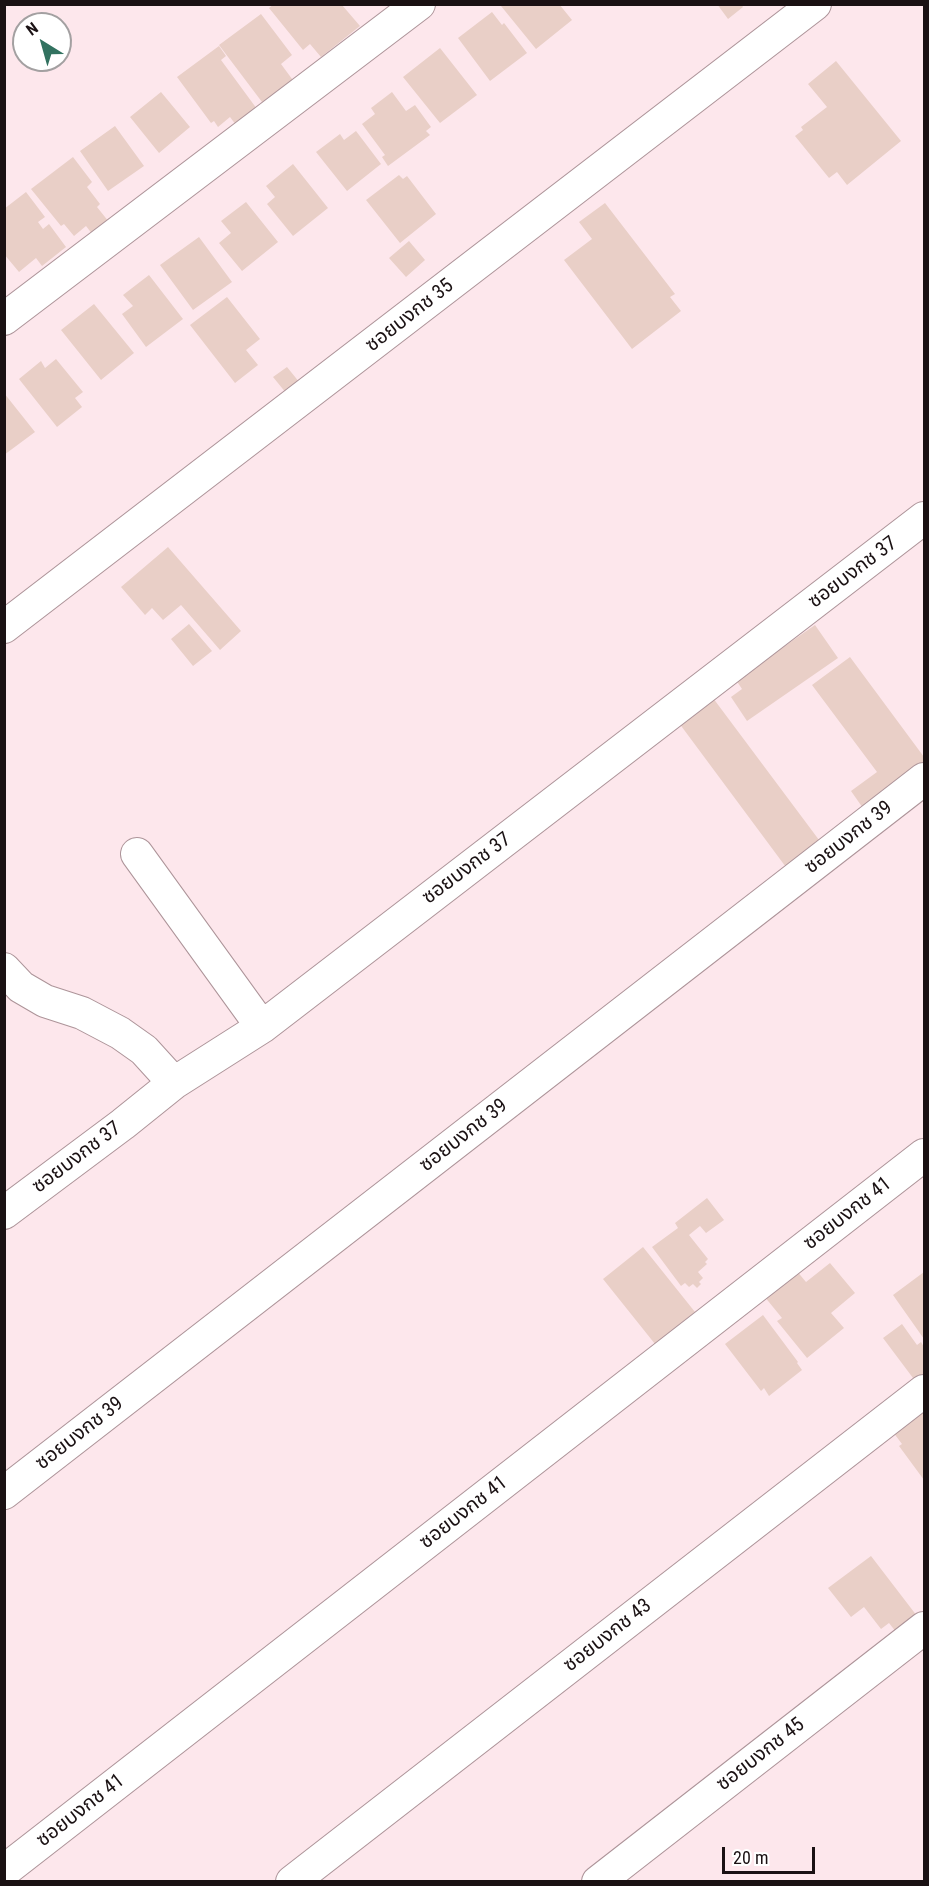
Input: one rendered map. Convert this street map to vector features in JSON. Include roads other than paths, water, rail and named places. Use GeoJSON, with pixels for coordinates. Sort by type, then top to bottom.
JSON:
{"type":"FeatureCollection","features":[{"type":"Feature","properties":{"kind":"street"},"geometry":{"type":"LineString","coordinates":[[4,319],[419,4]]}},
{"type":"Feature","properties":{"kind":"street","name":"ซอยบงกช 35"},"geometry":{"type":"LineString","coordinates":[[4,627],[815,4]]}},
{"type":"Feature","properties":{"kind":"street","name":"ซอยบงกช 37"},"geometry":{"type":"LineString","coordinates":[[4,1213],[174,1083],[262,1027],[924,518]]}},
{"type":"Feature","properties":{"kind":"street","name":"ซอยบงกช 39"},"geometry":{"type":"LineString","coordinates":[[4,1493],[924,779]]}},
{"type":"Feature","properties":{"kind":"street"},"geometry":{"type":"LineString","coordinates":[[137,854],[262,1027]]}},
{"type":"Feature","properties":{"kind":"street"},"geometry":{"type":"LineString","coordinates":[[4,969],[21,987],[45,1001],[82,1013],[120,1033],[144,1050],[174,1083]]}},
{"type":"Feature","properties":{"kind":"street","name":"ซอยบงกช 41"},"geometry":{"type":"LineString","coordinates":[[4,1870],[924,1155]]}},
{"type":"Feature","properties":{"kind":"street","name":"ซอยบงกช 43"},"geometry":{"type":"LineString","coordinates":[[292,1881],[924,1391]]}},
{"type":"Feature","properties":{"kind":"street","name":"ซอยบงกช 45"},"geometry":{"type":"LineString","coordinates":[[598,1881],[924,1628]]}}]}
